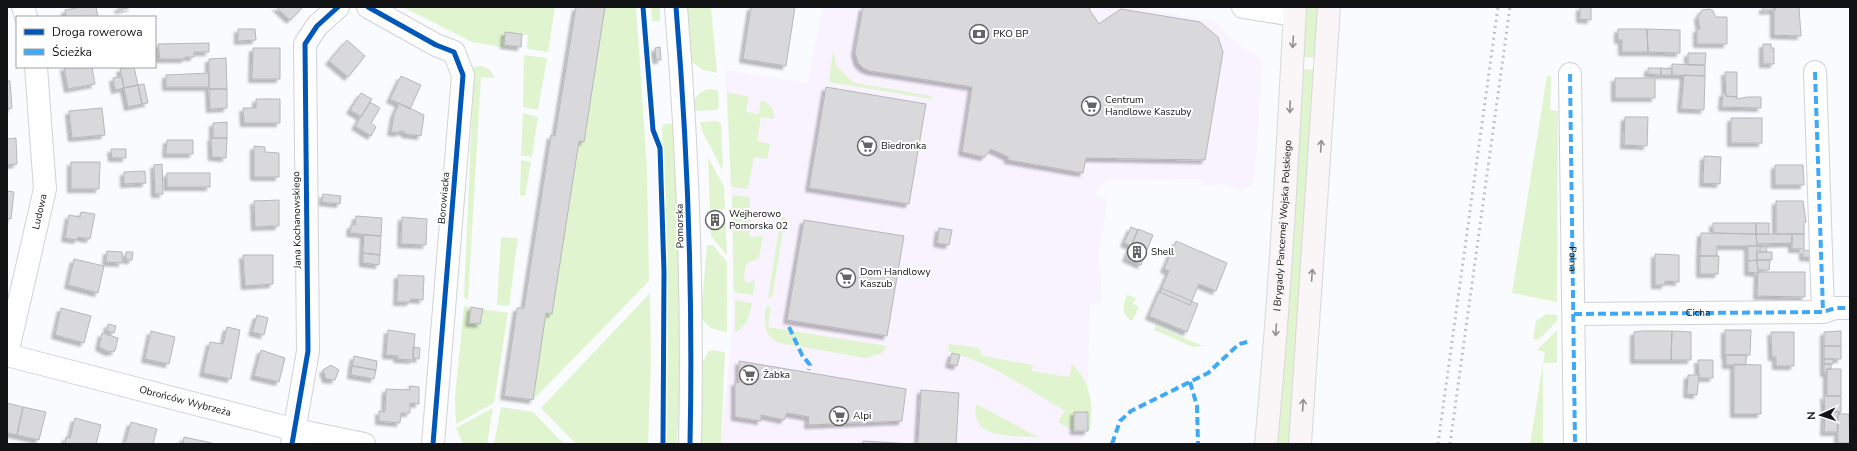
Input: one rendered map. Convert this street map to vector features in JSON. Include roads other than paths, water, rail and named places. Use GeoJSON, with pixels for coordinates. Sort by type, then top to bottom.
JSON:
{"type":"FeatureCollection","features":[{"type":"Feature","properties":{"kind":"main road"},"geometry":{"type":"LineString","coordinates":[[1300,444],[1329,7]]}},
{"type":"Feature","properties":{"kind":"main road","name":"I Brygady Pancernej Wojska Polskiego"},"geometry":{"type":"LineString","coordinates":[[1266,444],[1287,173],[1294,11]]}},
{"type":"Feature","properties":{"kind":"street","name":"Jana Kochanowskiego"},"geometry":{"type":"LineString","coordinates":[[294,437],[308,351],[305,44],[317,26],[338,7]]}},
{"type":"Feature","properties":{"kind":"street","name":"Borowiacka"},"geometry":{"type":"LineString","coordinates":[[368,7],[436,45],[454,52],[463,75],[433,444]]}},
{"type":"Feature","properties":{"kind":"street","name":"Pomorska"},"geometry":{"type":"LineString","coordinates":[[676,7],[690,213],[692,380],[690,444]]}},
{"type":"Feature","properties":{"kind":"street"},"geometry":{"type":"LineString","coordinates":[[1243,7],[1294,11]]}},
{"type":"Feature","properties":{"kind":"street","name":"Ludowa"},"geometry":{"type":"LineString","coordinates":[[7,354],[45,189],[36,68]]}},
{"type":"Feature","properties":{"kind":"street"},"geometry":{"type":"LineString","coordinates":[[1815,72],[1823,312]]}},
{"type":"Feature","properties":{"kind":"street","name":"Polna"},"geometry":{"type":"LineString","coordinates":[[1570,74],[1575,444]]}},
{"type":"Feature","properties":{"kind":"street","name":"Cicha"},"geometry":{"type":"LineString","coordinates":[[1574,314],[1823,312],[1835,308],[1850,308]]}},
{"type":"Feature","properties":{"kind":"street","name":"Obrońców Wybrzeża"},"geometry":{"type":"LineString","coordinates":[[7,354],[294,437],[364,444]]}},
{"type":"Feature","properties":{"kind":"railway"},"geometry":{"type":"LineString","coordinates":[[1438,444],[1498,7]]}},
{"type":"Feature","properties":{"kind":"railway"},"geometry":{"type":"LineString","coordinates":[[1450,444],[1510,7]]}},
{"type":"Feature","properties":{"kind":"place","name":"PKO BP"},"geometry":{"type":"Point","coordinates":[979,34]}},
{"type":"Feature","properties":{"kind":"place","name":"Centrum Handlowe Kaszuby"},"geometry":{"type":"Point","coordinates":[1091,106]}},
{"type":"Feature","properties":{"kind":"place","name":"Biedronka"},"geometry":{"type":"Point","coordinates":[867,146]}},
{"type":"Feature","properties":{"kind":"place","name":"Wejherowo Pomorska 02"},"geometry":{"type":"Point","coordinates":[715,220]}},
{"type":"Feature","properties":{"kind":"place","name":"Shell"},"geometry":{"type":"Point","coordinates":[1137,252]}},
{"type":"Feature","properties":{"kind":"place","name":"Dom Handlowy Kaszub"},"geometry":{"type":"Point","coordinates":[846,278]}},
{"type":"Feature","properties":{"kind":"place","name":"Żabka"},"geometry":{"type":"Point","coordinates":[749,375]}},
{"type":"Feature","properties":{"kind":"place","name":"Alpi"},"geometry":{"type":"Point","coordinates":[839,416]}}]}
